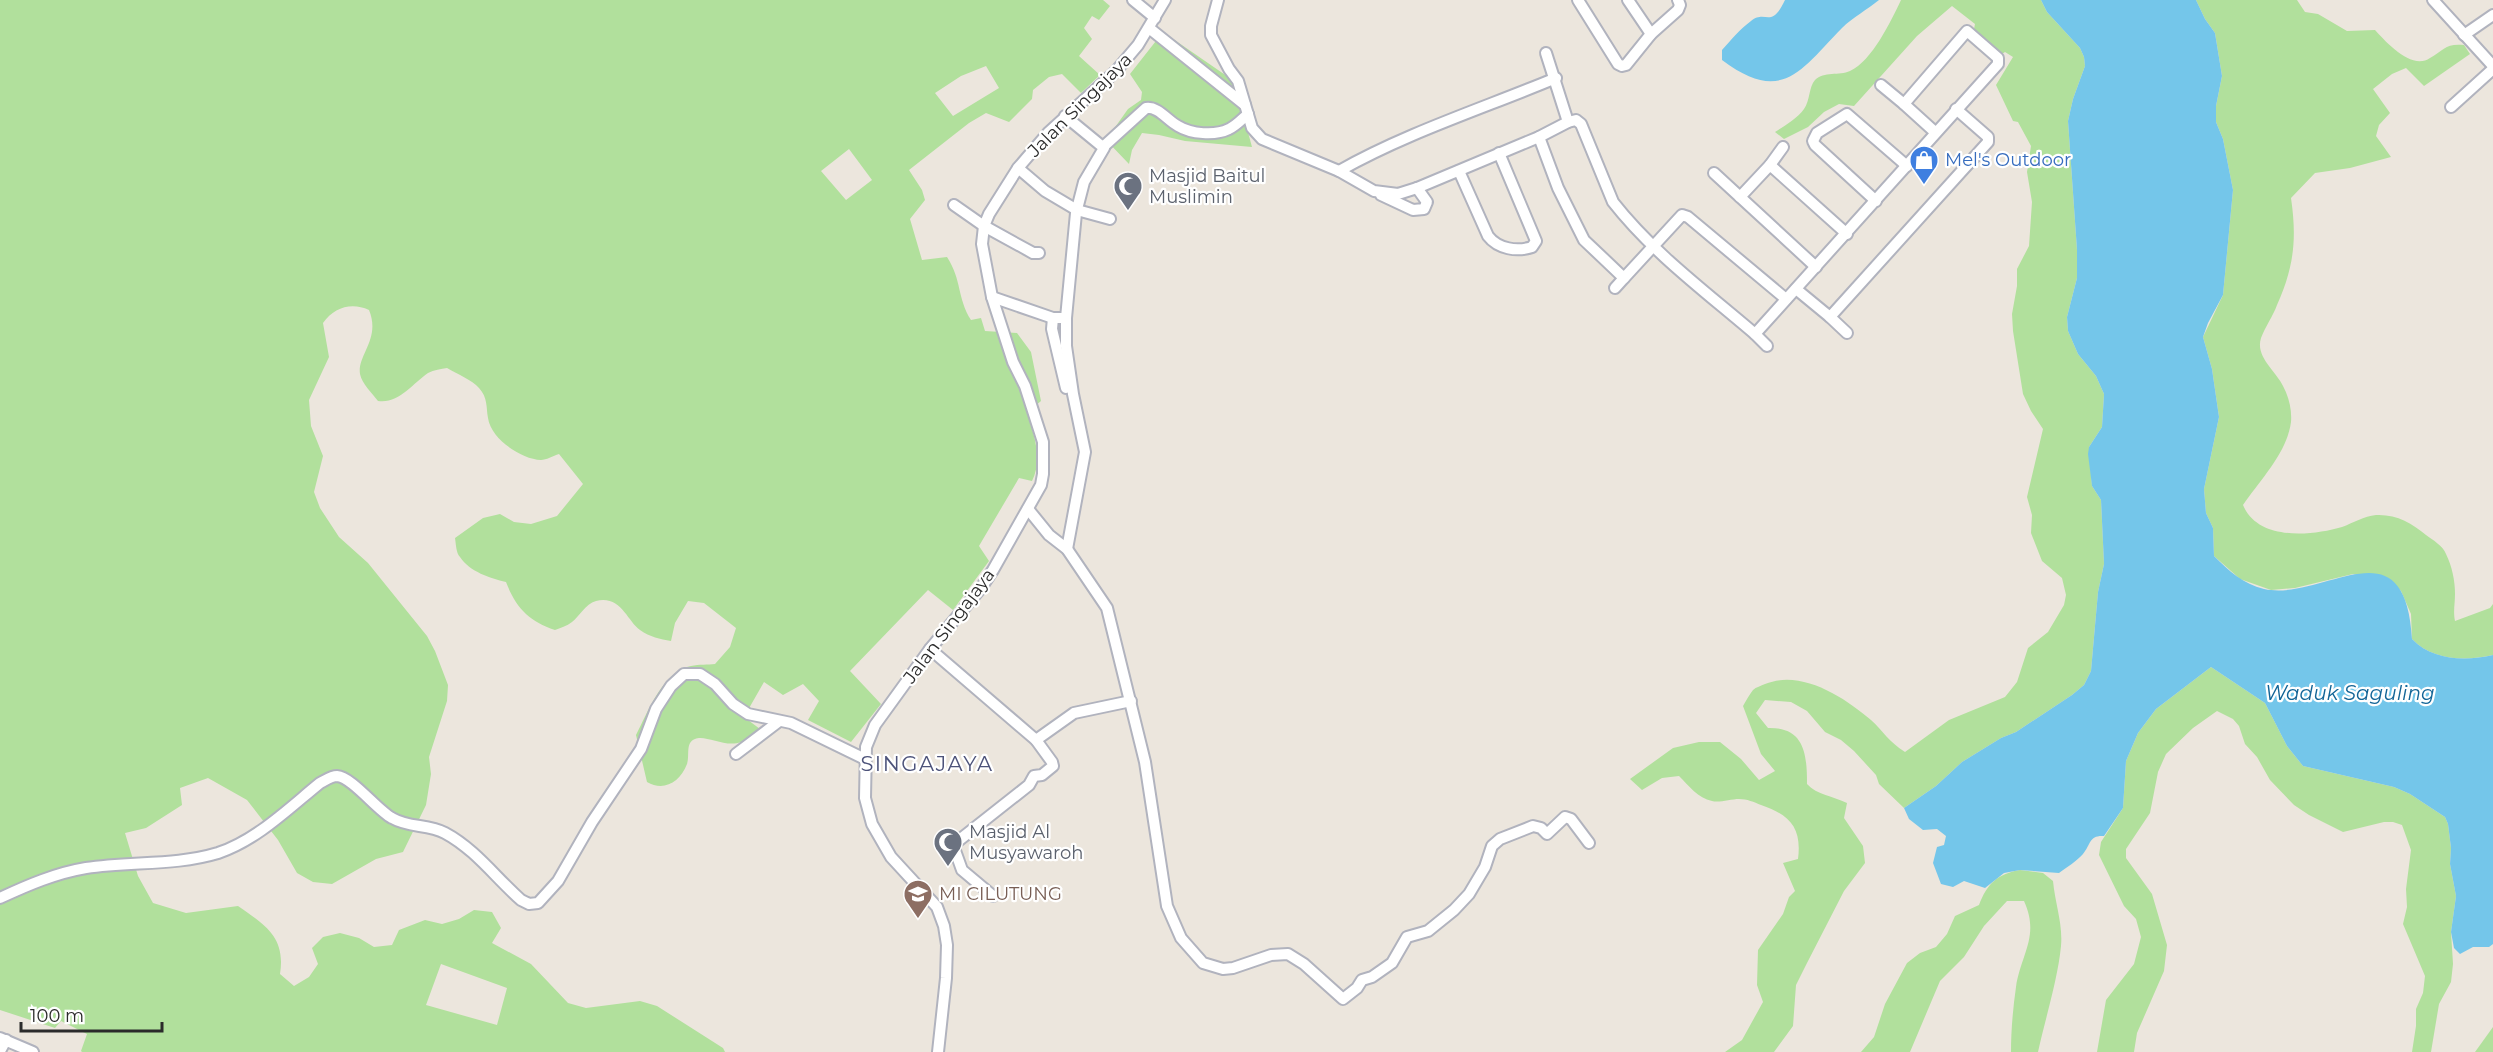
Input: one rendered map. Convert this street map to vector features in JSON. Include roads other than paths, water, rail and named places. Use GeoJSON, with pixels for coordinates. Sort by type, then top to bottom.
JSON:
{"type":"FeatureCollection","features":[{"type":"Feature","properties":{"kind":"street"},"geometry":{"type":"LineString","coordinates":[[1132,0],[1152,23],[1246,109]]}},
{"type":"Feature","properties":{"kind":"street","name":"Jalan Singajaya"},"geometry":{"type":"LineString","coordinates":[[938,1052],[946,978],[947,945],[944,926],[937,908],[891,857],[872,824],[866,798],[866,747],[875,725],[930,649],[981,588],[1041,485],[1043,442],[1025,386],[1009,352],[992,297],[982,244],[984,226],[993,207],[1018,168],[1065,116],[1116,71],[1166,0]]}},
{"type":"Feature","properties":{"kind":"street"},"geometry":{"type":"LineString","coordinates":[[1218,0],[1210,26],[1211,35],[1238,81],[1252,129],[1262,139],[1339,171],[1374,192],[1413,210],[1424,209],[1427,202],[1417,188]]}},
{"type":"Feature","properties":{"kind":"street"},"geometry":{"type":"LineString","coordinates":[[1578,0],[1620,66],[1626,65],[1651,34],[1680,7],[1678,0]]}},
{"type":"Feature","properties":{"kind":"street"},"geometry":{"type":"LineString","coordinates":[[1628,0],[1651,34]]}},
{"type":"Feature","properties":{"kind":"street"},"geometry":{"type":"LineString","coordinates":[[2433,0],[2493,67],[2451,107]]}},
{"type":"Feature","properties":{"kind":"street"},"geometry":{"type":"LineString","coordinates":[[2464,35],[2493,15]]}},
{"type":"Feature","properties":{"kind":"street"},"geometry":{"type":"LineString","coordinates":[[1755,334],[2000,61],[1967,31],[1904,104]]}},
{"type":"Feature","properties":{"kind":"street"},"geometry":{"type":"LineString","coordinates":[[1546,53],[1556,78],[1568,122]]}},
{"type":"Feature","properties":{"kind":"street"},"geometry":{"type":"LineString","coordinates":[[1339,171],[1401,142],[1556,78]]}},
{"type":"Feature","properties":{"kind":"street"},"geometry":{"type":"LineString","coordinates":[[1881,85],[1936,133]]}},
{"type":"Feature","properties":{"kind":"street"},"geometry":{"type":"LineString","coordinates":[[1067,549],[1084,452],[1066,346],[1065,318],[1077,210],[1084,182],[1103,147],[1146,108],[1150,107],[1178,126],[1192,132],[1222,132],[1231,129],[1246,109]]}},
{"type":"Feature","properties":{"kind":"street"},"geometry":{"type":"LineString","coordinates":[[1830,317],[1988,142],[1988,137],[1956,109]]}},
{"type":"Feature","properties":{"kind":"street"},"geometry":{"type":"LineString","coordinates":[[1876,201],[1815,145],[1813,141],[1817,134],[1847,114],[1907,166]]}},
{"type":"Feature","properties":{"kind":"street"},"geometry":{"type":"LineString","coordinates":[[1065,116],[1103,147]]}},
{"type":"Feature","properties":{"kind":"street"},"geometry":{"type":"LineString","coordinates":[[1374,192],[1398,194],[1417,188],[1539,137],[1568,122],[1580,122],[1613,202],[1653,247],[1767,346]]}},
{"type":"Feature","properties":{"kind":"street"},"geometry":{"type":"LineString","coordinates":[[1539,137],[1563,198],[1584,240],[1624,278]]}},
{"type":"Feature","properties":{"kind":"street"},"geometry":{"type":"LineString","coordinates":[[1740,197],[1770,165],[1783,147]]}},
{"type":"Feature","properties":{"kind":"street"},"geometry":{"type":"LineString","coordinates":[[1459,171],[1493,243],[1504,247],[1527,249],[1533,247],[1536,241],[1499,153]]}},
{"type":"Feature","properties":{"kind":"street"},"geometry":{"type":"LineString","coordinates":[[1770,165],[1847,234]]}},
{"type":"Feature","properties":{"kind":"street"},"geometry":{"type":"LineString","coordinates":[[1018,168],[1045,191],[1077,210],[1110,219]]}},
{"type":"Feature","properties":{"kind":"street"},"geometry":{"type":"LineString","coordinates":[[1714,173],[1816,267]]}},
{"type":"Feature","properties":{"kind":"street"},"geometry":{"type":"LineString","coordinates":[[954,205],[984,226],[1039,253]]}},
{"type":"Feature","properties":{"kind":"street"},"geometry":{"type":"LineString","coordinates":[[1615,288],[1679,217],[1686,216],[1786,299]]}},
{"type":"Feature","properties":{"kind":"street"},"geometry":{"type":"LineString","coordinates":[[1796,289],[1847,333]]}},
{"type":"Feature","properties":{"kind":"street"},"geometry":{"type":"LineString","coordinates":[[992,297],[1053,318],[1065,318]]}},
{"type":"Feature","properties":{"kind":"street"},"geometry":{"type":"LineString","coordinates":[[1053,318],[1052,330],[1066,391]]}},
{"type":"Feature","properties":{"kind":"street"},"geometry":{"type":"LineString","coordinates":[[1028,509],[1049,535],[1067,549],[1107,608],[1144,762],[1167,906],[1181,938],[1193,954],[1209,966],[1233,968],[1270,955],[1288,954],[1304,964],[1342,999],[1357,988],[1362,980],[1372,977],[1392,963],[1407,937],[1428,931],[1454,910],[1469,894],[1485,867],[1492,846],[1500,839],[1533,826],[1541,828],[1547,834],[1565,817],[1571,819],[1589,843]]}},
{"type":"Feature","properties":{"kind":"street"},"geometry":{"type":"LineString","coordinates":[[930,649],[1036,740],[1051,759],[1053,766],[1042,775],[1034,776],[1029,784],[954,845],[962,870],[993,896]]}},
{"type":"Feature","properties":{"kind":"street"},"geometry":{"type":"LineString","coordinates":[[0,898],[21,887],[87,867],[128,863],[160,864],[220,852],[265,828],[320,783],[339,776],[348,780],[372,804],[394,820],[408,826],[433,828],[445,833],[470,850],[521,900],[529,904],[538,903],[558,881],[592,822],[641,749],[656,709],[671,686],[684,674],[700,674],[715,684],[733,704],[748,714],[790,723],[865,759]]}},
{"type":"Feature","properties":{"kind":"street"},"geometry":{"type":"LineString","coordinates":[[1036,740],[1074,713],[1131,701]]}},
{"type":"Feature","properties":{"kind":"street"},"geometry":{"type":"LineString","coordinates":[[736,754],[778,722]]}},
{"type":"Feature","properties":{"kind":"street"},"geometry":{"type":"LineString","coordinates":[[0,1051],[3,1039],[33,1052]]}},
{"type":"Feature","properties":{"kind":"water"},"geometry":{"type":"Polygon","coordinates":[[[1785,0],[1879,0],[1846,24],[1814,57],[1789,77],[1775,81],[1760,80],[1722,60],[1722,50],[1743,28],[1756,18],[1772,17],[1785,0]]]}},
{"type":"Feature","properties":{"kind":"water","name":"Waduk Saguling"},"geometry":{"type":"Polygon","coordinates":[[[2041,0],[2196,0],[2215,33],[2222,76],[2216,106],[2216,122],[2223,139],[2233,190],[2223,295],[2203,337],[2212,369],[2219,417],[2204,489],[2206,513],[2213,528],[2214,556],[2243,580],[2264,589],[2287,590],[2358,574],[2378,574],[2394,582],[2406,603],[2412,639],[2420,646],[2430,652],[2450,658],[2493,655],[2493,944],[2489,947],[2473,947],[2460,954],[2454,948],[2451,932],[2456,896],[2450,864],[2448,824],[2445,817],[2410,794],[2394,787],[2303,766],[2287,746],[2265,703],[2211,667],[2156,709],[2138,733],[2126,761],[2123,808],[2104,836],[2093,839],[2081,857],[2059,873],[2020,870],[2004,873],[1985,888],[1964,881],[1953,887],[1941,884],[1933,863],[1937,847],[1944,845],[1946,836],[1937,829],[1923,830],[1909,819],[1904,808],[1936,786],[1962,762],[2001,738],[2016,732],[2072,695],[2084,685],[2091,671],[2098,592],[2104,564],[2101,500],[2092,486],[2088,454],[2089,447],[2102,427],[2104,394],[2096,376],[2078,354],[2068,331],[2067,317],[2077,278],[2068,121],[2085,66],[2080,48],[2047,12],[2041,0]]]}},
{"type":"Feature","properties":{"kind":"place","name":"Mel's Outdoor"},"geometry":{"type":"Point","coordinates":[1924,186]}},
{"type":"Feature","properties":{"kind":"place","name":"Masjid Baitul Muslimin"},"geometry":{"type":"Point","coordinates":[1128,212]}},
{"type":"Feature","properties":{"kind":"place","name":"Masjid Al Musyawaroh"},"geometry":{"type":"Point","coordinates":[948,868]}},
{"type":"Feature","properties":{"kind":"place","name":"MI CILUTUNG"},"geometry":{"type":"Point","coordinates":[918,920]}},
{"type":"Feature","properties":{"kind":"district","name":"SINGAJAYA"},"geometry":{"type":"Point","coordinates":[927,764]}}]}
